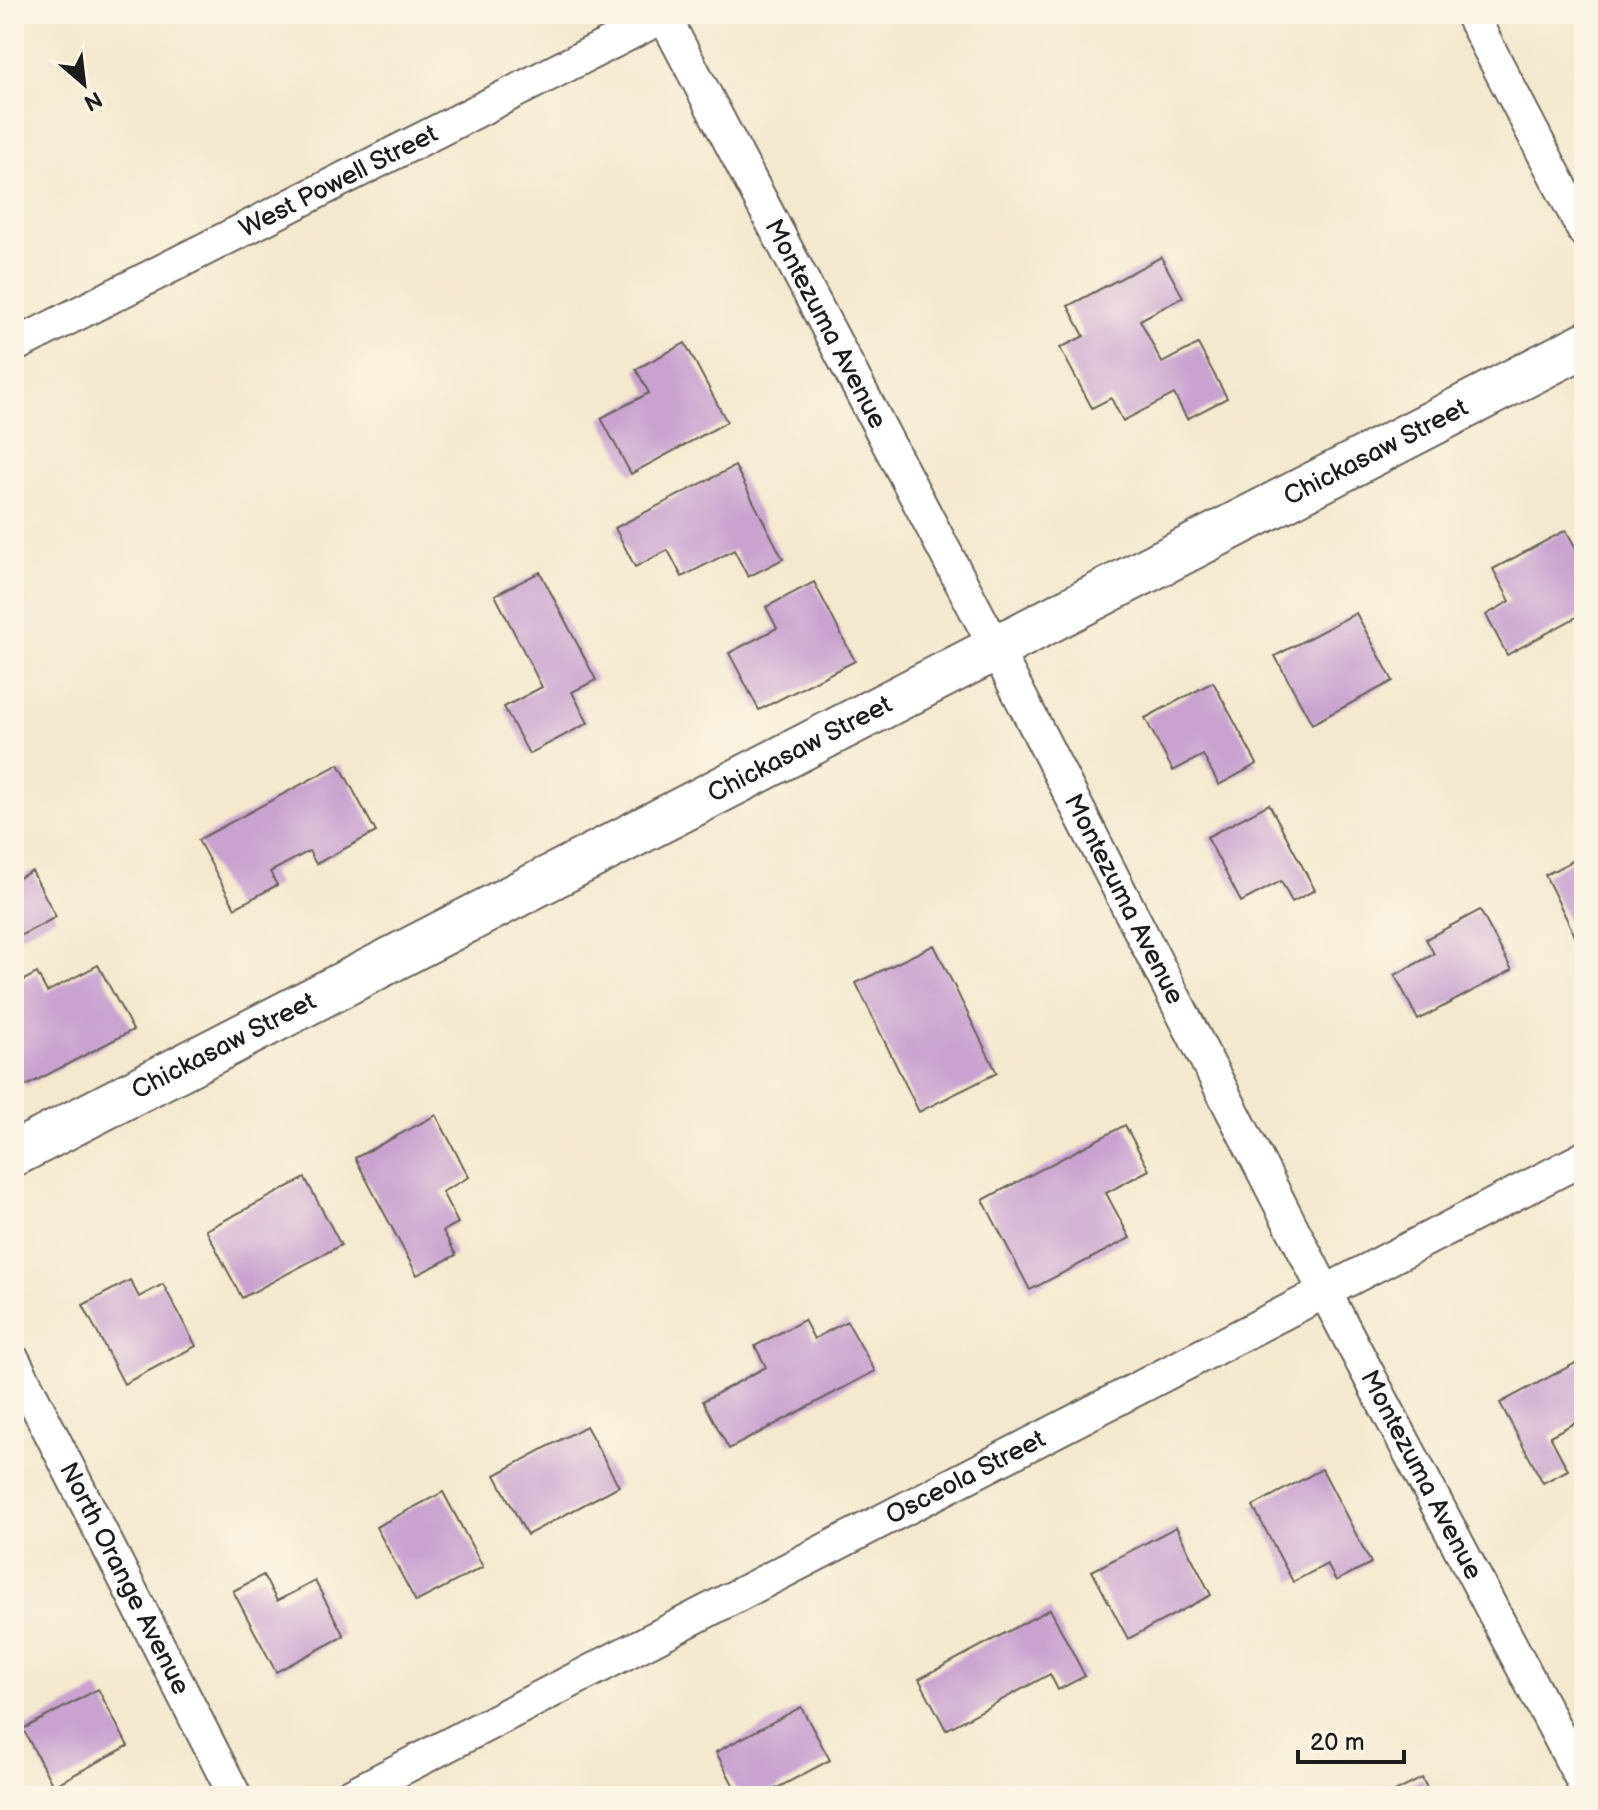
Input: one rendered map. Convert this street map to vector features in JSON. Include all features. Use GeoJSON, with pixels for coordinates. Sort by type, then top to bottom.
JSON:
{"type":"FeatureCollection","features":[{"type":"Feature","properties":{"kind":"street"},"geometry":{"type":"LineString","coordinates":[[1471,14],[1584,231]]}},
{"type":"Feature","properties":{"kind":"street","name":"West Powell Street"},"geometry":{"type":"LineString","coordinates":[[14,346],[663,15]]}},
{"type":"Feature","properties":{"kind":"street","name":"Montezuma Avenue"},"geometry":{"type":"LineString","coordinates":[[663,15],[995,647],[1325,1292],[1584,1784]]}},
{"type":"Feature","properties":{"kind":"street","name":"Chickasaw Street"},"geometry":{"type":"LineString","coordinates":[[14,1154],[1584,345]]}},
{"type":"Feature","properties":{"kind":"street","name":"Osceola Street"},"geometry":{"type":"LineString","coordinates":[[349,1796],[1584,1158]]}},
{"type":"Feature","properties":{"kind":"street","name":"North Orange Avenue"},"geometry":{"type":"LineString","coordinates":[[14,1361],[235,1796]]}},
{"type":"Feature","properties":{"kind":"building"},"geometry":{"type":"Polygon","coordinates":[[[1161,257],[1183,297],[1140,320],[1162,363],[1198,344],[1227,398],[1187,419],[1174,394],[1123,421],[1111,398],[1092,408],[1060,348],[1084,336],[1068,306],[1161,257]]]}},
{"type":"Feature","properties":{"kind":"building"},"geometry":{"type":"Polygon","coordinates":[[[685,343],[727,422],[631,474],[601,418],[649,393],[636,369],[685,343]]]}},
{"type":"Feature","properties":{"kind":"building"},"geometry":{"type":"Polygon","coordinates":[[[735,466],[783,559],[748,577],[734,550],[682,577],[668,550],[635,567],[615,528],[735,466]]]}},
{"type":"Feature","properties":{"kind":"building"},"geometry":{"type":"Polygon","coordinates":[[[1566,530],[1584,563],[1584,613],[1507,655],[1486,615],[1510,601],[1493,569],[1566,530]]]}},
{"type":"Feature","properties":{"kind":"building"},"geometry":{"type":"Polygon","coordinates":[[[540,572],[596,680],[572,692],[588,723],[529,754],[504,707],[542,687],[495,595],[540,572]]]}},
{"type":"Feature","properties":{"kind":"building"},"geometry":{"type":"Polygon","coordinates":[[[814,582],[855,661],[759,710],[729,653],[777,628],[766,607],[814,582]]]}},
{"type":"Feature","properties":{"kind":"building"},"geometry":{"type":"Polygon","coordinates":[[[1356,613],[1393,681],[1312,724],[1275,656],[1356,613]]]}},
{"type":"Feature","properties":{"kind":"building"},"geometry":{"type":"Polygon","coordinates":[[[1213,682],[1257,764],[1219,785],[1203,755],[1173,771],[1145,718],[1213,682]]]}},
{"type":"Feature","properties":{"kind":"building"},"geometry":{"type":"Polygon","coordinates":[[[339,764],[376,832],[316,864],[309,851],[270,872],[277,885],[235,908],[198,840],[339,764]]]}},
{"type":"Feature","properties":{"kind":"building"},"geometry":{"type":"Polygon","coordinates":[[[1269,804],[1315,890],[1292,902],[1281,881],[1241,902],[1207,837],[1269,804]]]}},
{"type":"Feature","properties":{"kind":"building"},"geometry":{"type":"Polygon","coordinates":[[[1584,855],[1584,947],[1581,948],[1545,875],[1584,855]]]}},
{"type":"Feature","properties":{"kind":"building"},"geometry":{"type":"Polygon","coordinates":[[[32,871],[56,917],[14,939],[14,880],[32,871]]]}},
{"type":"Feature","properties":{"kind":"building"},"geometry":{"type":"Polygon","coordinates":[[[1480,910],[1512,970],[1418,1020],[1395,975],[1434,954],[1426,939],[1480,910]]]}},
{"type":"Feature","properties":{"kind":"building"},"geometry":{"type":"Polygon","coordinates":[[[934,945],[997,1073],[919,1112],[856,983],[934,945]]]}},
{"type":"Feature","properties":{"kind":"building"},"geometry":{"type":"Polygon","coordinates":[[[98,965],[133,1030],[26,1086],[14,1064],[14,985],[37,973],[47,992],[98,965]]]}},
{"type":"Feature","properties":{"kind":"building"},"geometry":{"type":"Polygon","coordinates":[[[436,1115],[469,1177],[442,1192],[458,1223],[443,1231],[456,1255],[417,1275],[355,1158],[436,1115]]]}},
{"type":"Feature","properties":{"kind":"building"},"geometry":{"type":"Polygon","coordinates":[[[1125,1125],[1149,1170],[1106,1193],[1130,1238],[1030,1290],[983,1200],[1125,1125]]]}},
{"type":"Feature","properties":{"kind":"building"},"geometry":{"type":"Polygon","coordinates":[[[305,1178],[341,1245],[242,1298],[206,1230],[305,1178]]]}},
{"type":"Feature","properties":{"kind":"building"},"geometry":{"type":"Polygon","coordinates":[[[130,1280],[139,1297],[163,1284],[196,1346],[124,1384],[83,1305],[130,1280]]]}},
{"type":"Feature","properties":{"kind":"building"},"geometry":{"type":"Polygon","coordinates":[[[804,1320],[814,1339],[847,1321],[875,1371],[729,1449],[703,1401],[766,1367],[755,1346],[804,1320]]]}},
{"type":"Feature","properties":{"kind":"building"},"geometry":{"type":"Polygon","coordinates":[[[1581,1360],[1584,1366],[1584,1418],[1550,1436],[1568,1470],[1543,1483],[1500,1403],[1581,1360]]]}},
{"type":"Feature","properties":{"kind":"building"},"geometry":{"type":"Polygon","coordinates":[[[586,1426],[619,1486],[527,1535],[495,1475],[586,1426]]]}},
{"type":"Feature","properties":{"kind":"building"},"geometry":{"type":"Polygon","coordinates":[[[1322,1469],[1371,1563],[1336,1581],[1327,1564],[1293,1582],[1253,1506],[1322,1469]]]}},
{"type":"Feature","properties":{"kind":"building"},"geometry":{"type":"Polygon","coordinates":[[[443,1492],[483,1567],[416,1602],[376,1527],[443,1492]]]}},
{"type":"Feature","properties":{"kind":"building"},"geometry":{"type":"Polygon","coordinates":[[[1176,1527],[1211,1595],[1128,1639],[1092,1571],[1176,1527]]]}},
{"type":"Feature","properties":{"kind":"building"},"geometry":{"type":"Polygon","coordinates":[[[263,1575],[277,1601],[315,1581],[344,1636],[276,1672],[233,1591],[263,1575]]]}},
{"type":"Feature","properties":{"kind":"building"},"geometry":{"type":"Polygon","coordinates":[[[1050,1609],[1085,1676],[1058,1690],[1050,1674],[946,1730],[919,1679],[1050,1609]]]}},
{"type":"Feature","properties":{"kind":"building"},"geometry":{"type":"Polygon","coordinates":[[[98,1689],[128,1746],[53,1786],[23,1729],[98,1689]]]}},
{"type":"Feature","properties":{"kind":"building"},"geometry":{"type":"Polygon","coordinates":[[[801,1707],[830,1760],[762,1796],[739,1796],[716,1752],[801,1707]]]}},
{"type":"Feature","properties":{"kind":"building"},"geometry":{"type":"Polygon","coordinates":[[[1422,1778],[1431,1796],[1387,1796],[1422,1778]]]}}]}
